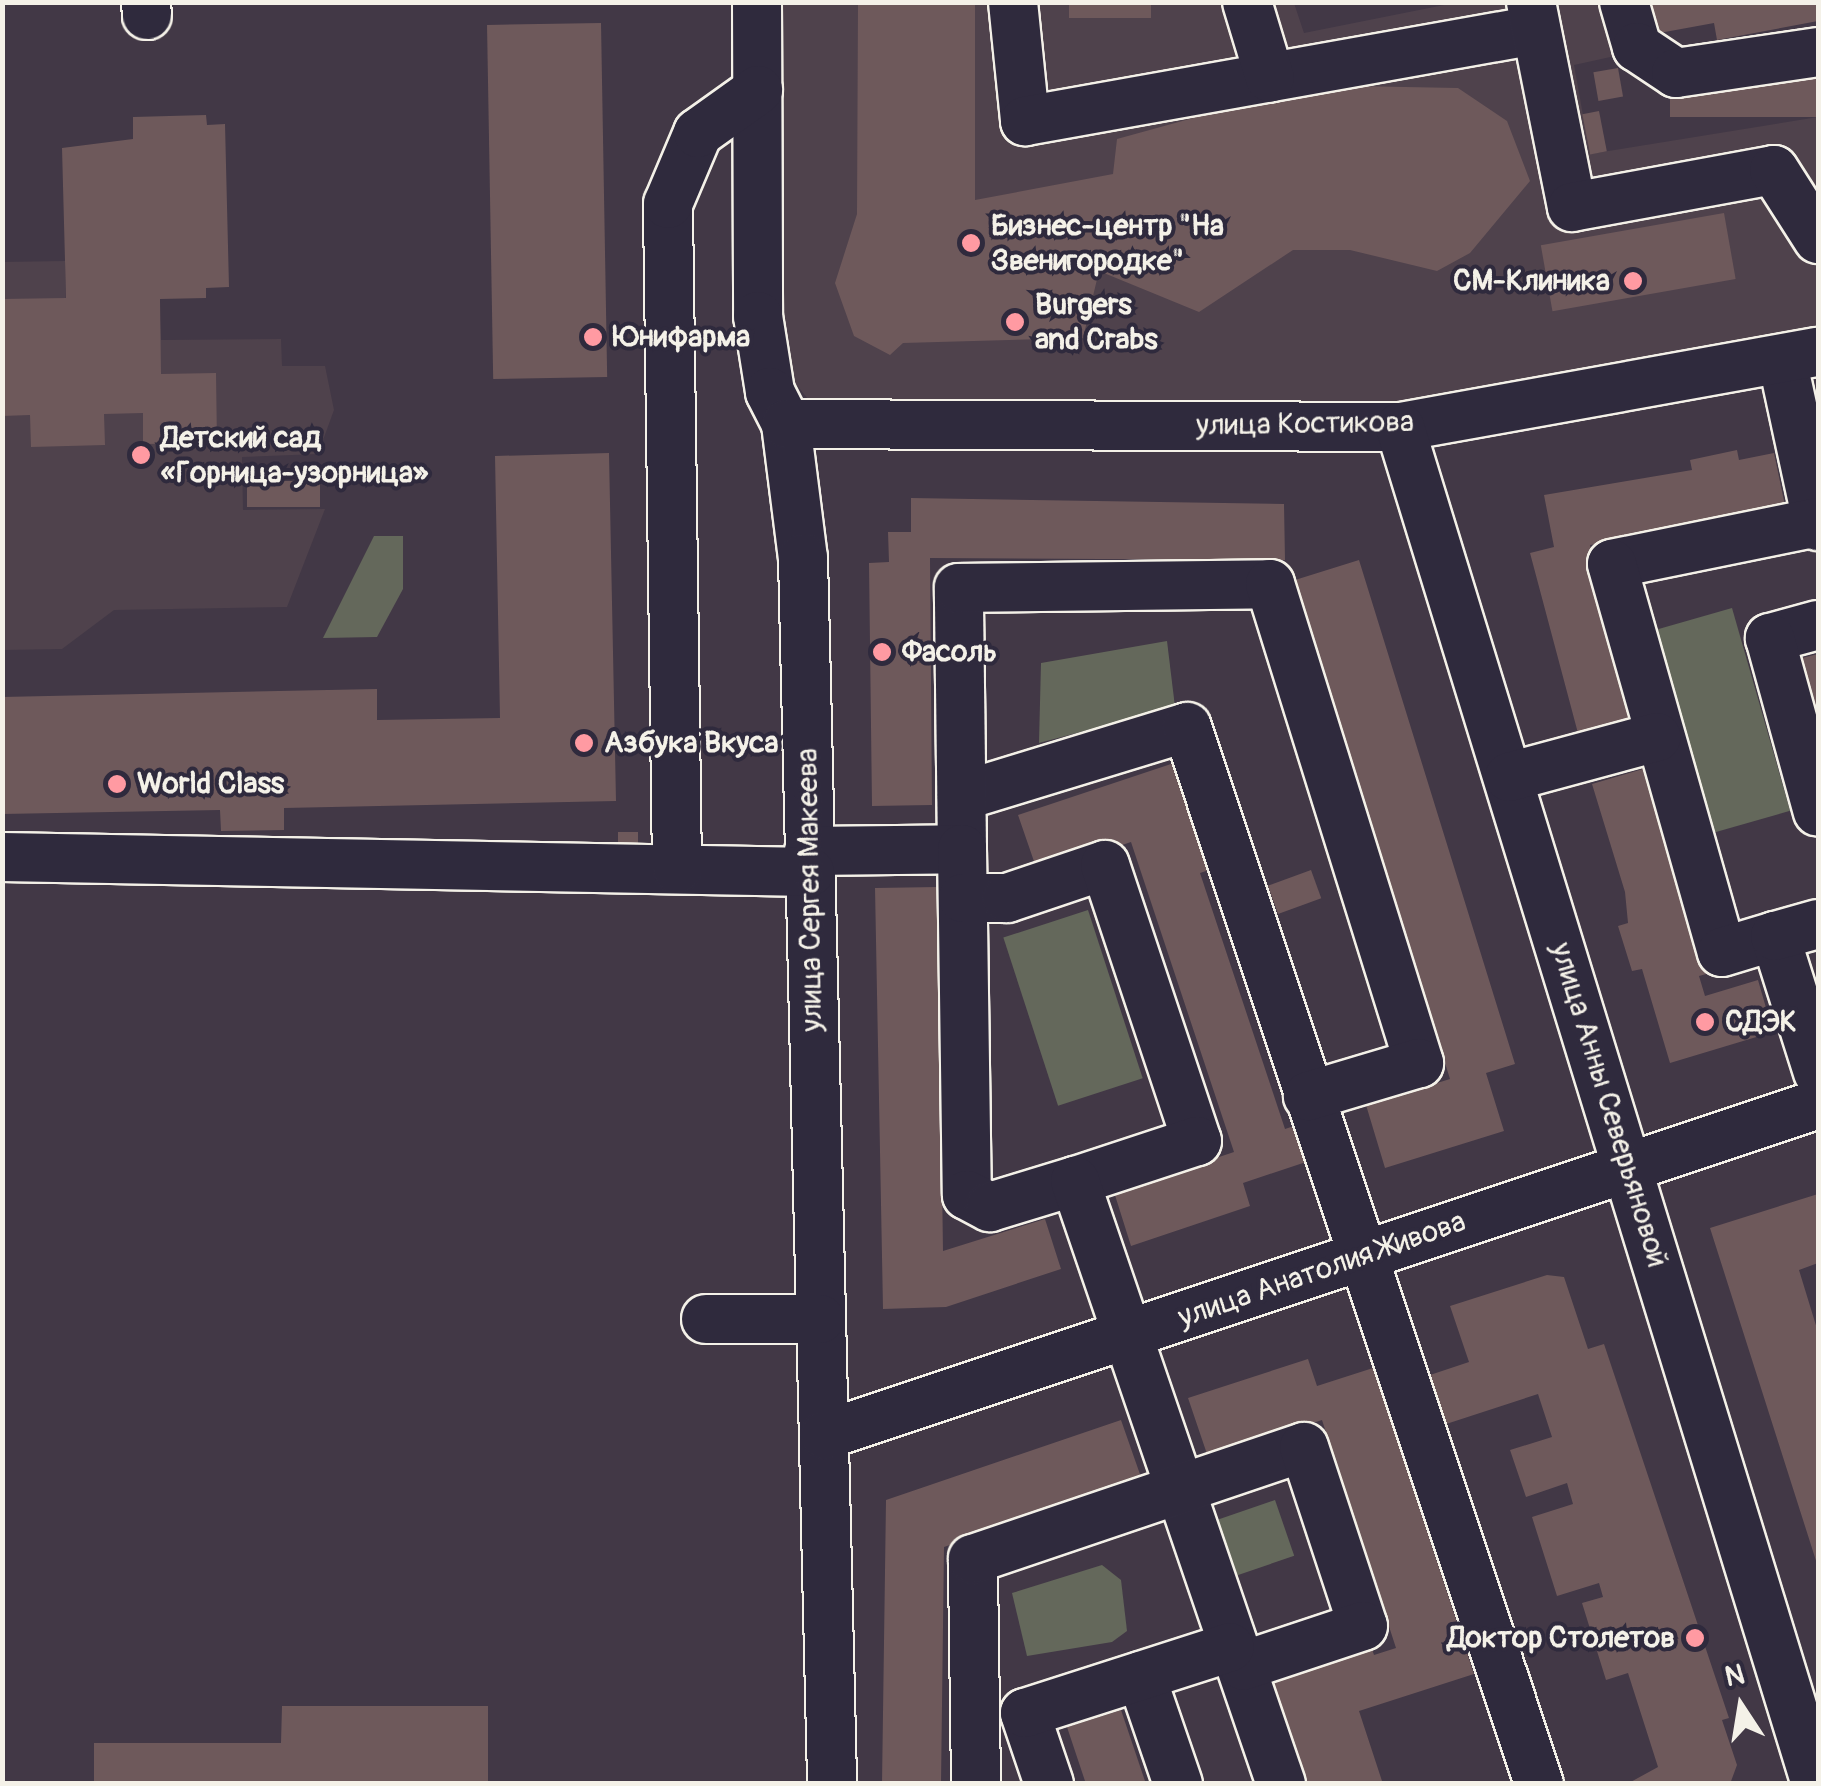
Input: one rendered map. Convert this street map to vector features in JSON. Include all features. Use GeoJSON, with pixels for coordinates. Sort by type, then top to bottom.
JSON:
{"type":"FeatureCollection","features":[{"type":"Feature","properties":{"kind":"street","name":"улица Сергея Макеева"},"geometry":{"type":"LineString","coordinates":[[757,2],[758,316],[770,392],[786,424],[802,558],[832,1784]]}},
{"type":"Feature","properties":{"kind":"street"},"geometry":{"type":"LineString","coordinates":[[1013,2],[1025,121],[1270,78],[1534,16],[1572,207],[1774,170],[1818,239]]}},
{"type":"Feature","properties":{"kind":"street"},"geometry":{"type":"LineString","coordinates":[[1247,2],[1270,78]]}},
{"type":"Feature","properties":{"kind":"street"},"geometry":{"type":"LineString","coordinates":[[1624,2],[1637,47],[1676,72],[1818,52]]}},
{"type":"Feature","properties":{"kind":"street"},"geometry":{"type":"LineString","coordinates":[[677,869],[666,243],[684,156],[726,108],[758,90]]}},
{"type":"Feature","properties":{"kind":"street"},"geometry":{"type":"LineString","coordinates":[[1800,355],[1818,523],[1612,564],[1657,738],[1722,952],[1797,930],[1818,1072]]}},
{"type":"Feature","properties":{"kind":"street","name":"улица Костикова"},"geometry":{"type":"LineString","coordinates":[[786,424],[1400,427],[1800,355]]}},
{"type":"Feature","properties":{"kind":"street","name":"улица Анны Северьяновой"},"geometry":{"type":"LineString","coordinates":[[1400,427],[1816,1784]]}},
{"type":"Feature","properties":{"kind":"street"},"geometry":{"type":"LineString","coordinates":[[963,898],[1006,898],[1105,865],[1196,1141],[990,1207],[967,1195],[962,850],[959,588],[1270,584],[1418,1063],[1308,1096]]}},
{"type":"Feature","properties":{"kind":"street"},"geometry":{"type":"LineString","coordinates":[[1818,625],[1770,638],[1818,812]]}},
{"type":"Feature","properties":{"kind":"street"},"geometry":{"type":"LineString","coordinates":[[962,796],[1187,727],[1360,1257],[1539,1784]]}},
{"type":"Feature","properties":{"kind":"street"},"geometry":{"type":"LineString","coordinates":[[1509,777],[1657,738]]}},
{"type":"Feature","properties":{"kind":"street"},"geometry":{"type":"LineString","coordinates":[[2,857],[677,869],[962,850]]}},
{"type":"Feature","properties":{"kind":"street","name":"улица Анатолия Живова"},"geometry":{"type":"LineString","coordinates":[[826,1436],[1818,1104]]}},
{"type":"Feature","properties":{"kind":"street"},"geometry":{"type":"LineString","coordinates":[[1075,1181],[1282,1784]]}},
{"type":"Feature","properties":{"kind":"street"},"geometry":{"type":"LineString","coordinates":[[706,1319],[820,1319]]}},
{"type":"Feature","properties":{"kind":"street"},"geometry":{"type":"LineString","coordinates":[[976,1706],[1026,1714],[1141,1676],[1363,1626],[1304,1446],[973,1559],[976,1784]]}},
{"type":"Feature","properties":{"kind":"street"},"geometry":{"type":"LineString","coordinates":[[1141,1676],[1178,1784]]}},
{"type":"Feature","properties":{"kind":"street"},"geometry":{"type":"LineString","coordinates":[[1026,1714],[1049,1784]]}},
{"type":"Feature","properties":{"kind":"shaded area"},"geometry":{"type":"Polygon","coordinates":[[[774,3],[1294,3],[1304,33],[1454,3],[1605,3],[1615,56],[1574,65],[1590,154],[1818,117],[1818,333],[1377,412],[812,404],[779,363],[774,3]]]}},
{"type":"Feature","properties":{"kind":"shaded area","name":"Детский сад «Горница-узорница»"},"geometry":{"type":"Polygon","coordinates":[[[65,261],[66,307],[95,319],[160,318],[161,340],[281,339],[282,366],[325,366],[334,410],[318,454],[242,457],[243,510],[325,509],[287,607],[114,610],[62,649],[3,650],[2,262],[65,261]]]}},
{"type":"Feature","properties":{"kind":"shaded area"},"geometry":{"type":"Polygon","coordinates":[[[374,536],[403,536],[403,589],[377,637],[323,638],[374,536]]]}},
{"type":"Feature","properties":{"kind":"shaded area"},"geometry":{"type":"Polygon","coordinates":[[[1732,608],[1790,811],[1714,833],[1656,630],[1732,608]]]}},
{"type":"Feature","properties":{"kind":"shaded area"},"geometry":{"type":"Polygon","coordinates":[[[1167,641],[1175,707],[1039,743],[1041,663],[1167,641]]]}},
{"type":"Feature","properties":{"kind":"shaded area"},"geometry":{"type":"Polygon","coordinates":[[[1088,910],[1143,1078],[1058,1106],[1003,938],[1088,910]]]}},
{"type":"Feature","properties":{"kind":"shaded area"},"geometry":{"type":"Polygon","coordinates":[[[1275,1500],[1294,1556],[1237,1575],[1218,1520],[1275,1500]]]}},
{"type":"Feature","properties":{"kind":"shaded area"},"geometry":{"type":"Polygon","coordinates":[[[1102,1565],[1121,1580],[1127,1631],[1112,1642],[1027,1656],[1012,1593],[1102,1565]]]}},
{"type":"Feature","properties":{"kind":"building"},"geometry":{"type":"Polygon","coordinates":[[[858,2],[975,2],[975,200],[1113,174],[1117,139],[1262,99],[1352,86],[1458,88],[1507,121],[1530,181],[1470,253],[1437,271],[1350,250],[1293,250],[1199,312],[1099,271],[1083,338],[903,343],[890,355],[854,336],[835,283],[857,214],[858,2]]]}},
{"type":"Feature","properties":{"kind":"building"},"geometry":{"type":"Polygon","coordinates":[[[1069,2],[1151,2],[1151,18],[1069,18],[1069,2]]]}},
{"type":"Feature","properties":{"kind":"building"},"geometry":{"type":"Polygon","coordinates":[[[1637,2],[1818,2],[1818,21],[1717,40],[1714,23],[1643,36],[1637,2]]]}},
{"type":"Feature","properties":{"kind":"building"},"geometry":{"type":"Polygon","coordinates":[[[601,23],[607,377],[493,379],[487,25],[601,23]]]}},
{"type":"Feature","properties":{"kind":"building"},"geometry":{"type":"Polygon","coordinates":[[[1618,68],[1623,97],[1598,101],[1593,72],[1618,68]]]}},
{"type":"Feature","properties":{"kind":"building"},"geometry":{"type":"Polygon","coordinates":[[[1670,69],[1818,69],[1818,117],[1670,117],[1670,69]]]}},
{"type":"Feature","properties":{"kind":"building"},"geometry":{"type":"Polygon","coordinates":[[[1599,111],[1607,151],[1590,154],[1582,114],[1599,111]]]}},
{"type":"Feature","properties":{"kind":"building"},"geometry":{"type":"Polygon","coordinates":[[[206,115],[207,125],[225,124],[229,287],[206,288],[206,298],[160,299],[161,374],[216,373],[217,443],[143,444],[143,413],[104,414],[105,445],[31,447],[30,415],[2,416],[2,299],[66,298],[62,148],[133,139],[133,117],[206,115]]]}},
{"type":"Feature","properties":{"kind":"building"},"geometry":{"type":"Polygon","coordinates":[[[1724,213],[1736,279],[1552,311],[1541,245],[1724,213]]]}},
{"type":"Feature","properties":{"kind":"building"},"geometry":{"type":"Polygon","coordinates":[[[1737,450],[1739,460],[1774,453],[1787,515],[1590,545],[1636,722],[1579,737],[1530,553],[1554,547],[1544,495],[1692,470],[1690,460],[1737,450]]]}},
{"type":"Feature","properties":{"kind":"building"},"geometry":{"type":"Polygon","coordinates":[[[609,453],[616,801],[284,808],[284,830],[221,831],[220,810],[2,814],[2,697],[377,689],[377,720],[500,718],[495,456],[609,453]]]}},
{"type":"Feature","properties":{"kind":"building"},"geometry":{"type":"Polygon","coordinates":[[[247,481],[320,481],[320,507],[247,507],[247,481]]]}},
{"type":"Feature","properties":{"kind":"building"},"geometry":{"type":"Polygon","coordinates":[[[911,498],[1284,504],[1285,560],[930,558],[932,805],[872,806],[869,563],[889,562],[888,532],[911,532],[911,498]]]}},
{"type":"Feature","properties":{"kind":"building"},"geometry":{"type":"Polygon","coordinates":[[[1359,560],[1515,1064],[1486,1073],[1504,1131],[1385,1168],[1366,1105],[1450,1079],[1295,580],[1359,560]]]}},
{"type":"Feature","properties":{"kind":"building"},"geometry":{"type":"Polygon","coordinates":[[[1818,654],[1818,714],[1817,714],[1802,658],[1818,654]]]}},
{"type":"Feature","properties":{"kind":"building"},"geometry":{"type":"Polygon","coordinates":[[[1174,763],[1209,870],[1200,873],[1285,1129],[1294,1126],[1306,1162],[1243,1183],[1250,1206],[1131,1246],[1114,1192],[1234,1152],[1131,842],[1038,873],[1018,815],[1174,763]]]}},
{"type":"Feature","properties":{"kind":"building"},"geometry":{"type":"Polygon","coordinates":[[[1653,766],[1710,973],[1699,976],[1705,996],[1758,980],[1773,1032],[1670,1063],[1642,969],[1632,971],[1618,926],[1628,923],[1625,892],[1592,784],[1653,766]]]}},
{"type":"Feature","properties":{"kind":"building"},"geometry":{"type":"Polygon","coordinates":[[[618,832],[638,832],[638,859],[618,859],[618,832]]]}},
{"type":"Feature","properties":{"kind":"building"},"geometry":{"type":"Polygon","coordinates":[[[1311,870],[1321,898],[1278,914],[1268,886],[1311,870]]]}},
{"type":"Feature","properties":{"kind":"building"},"geometry":{"type":"Polygon","coordinates":[[[938,887],[943,1251],[1045,1219],[1061,1269],[946,1307],[883,1309],[875,888],[938,887]]]}},
{"type":"Feature","properties":{"kind":"building"},"geometry":{"type":"Polygon","coordinates":[[[1818,1194],[1818,1263],[1799,1270],[1818,1332],[1818,1567],[1710,1228],[1818,1194]]]}},
{"type":"Feature","properties":{"kind":"building"},"geometry":{"type":"Polygon","coordinates":[[[1547,1275],[1564,1277],[1588,1349],[1604,1344],[1729,1718],[1722,1720],[1737,1765],[1730,1784],[1627,1784],[1658,1767],[1628,1673],[1606,1680],[1582,1603],[1603,1597],[1599,1583],[1557,1596],[1532,1517],[1573,1504],[1567,1483],[1526,1497],[1510,1450],[1552,1437],[1538,1394],[1437,1427],[1421,1378],[1469,1362],[1450,1306],[1547,1275]]]}},
{"type":"Feature","properties":{"kind":"building"},"geometry":{"type":"Polygon","coordinates":[[[1308,1359],[1317,1386],[1373,1368],[1474,1674],[1359,1711],[1383,1784],[1306,1784],[1272,1678],[1371,1646],[1374,1655],[1396,1648],[1322,1420],[1208,1457],[1188,1398],[1308,1359]]]}},
{"type":"Feature","properties":{"kind":"building"},"geometry":{"type":"Polygon","coordinates":[[[1121,1420],[1142,1480],[944,1547],[941,1784],[882,1784],[886,1500],[1121,1420]]]}},
{"type":"Feature","properties":{"kind":"building"},"geometry":{"type":"Polygon","coordinates":[[[282,1706],[488,1706],[488,1784],[94,1784],[94,1743],[281,1743],[282,1706]]]}},
{"type":"Feature","properties":{"kind":"building"},"geometry":{"type":"Polygon","coordinates":[[[1121,1710],[1146,1784],[1086,1784],[1067,1727],[1121,1710]]]}},
{"type":"Feature","properties":{"kind":"place","name":"Бизнес-центр \"На Звенигородке\""},"geometry":{"type":"Point","coordinates":[971,243]}},
{"type":"Feature","properties":{"kind":"place","name":"СМ-Клиника"},"geometry":{"type":"Point","coordinates":[1633,281]}},
{"type":"Feature","properties":{"kind":"place","name":"Burgers and Crabs"},"geometry":{"type":"Point","coordinates":[1015,322]}},
{"type":"Feature","properties":{"kind":"place","name":"Юнифарма"},"geometry":{"type":"Point","coordinates":[593,337]}},
{"type":"Feature","properties":{"kind":"place","name":"Детский сад «Горница-узорница»"},"geometry":{"type":"Point","coordinates":[141,455]}},
{"type":"Feature","properties":{"kind":"place","name":"Фасоль"},"geometry":{"type":"Point","coordinates":[882,652]}},
{"type":"Feature","properties":{"kind":"place","name":"Азбука Вкуса"},"geometry":{"type":"Point","coordinates":[584,743]}},
{"type":"Feature","properties":{"kind":"place","name":"World Class"},"geometry":{"type":"Point","coordinates":[117,784]}},
{"type":"Feature","properties":{"kind":"place","name":"СДЭК"},"geometry":{"type":"Point","coordinates":[1705,1022]}},
{"type":"Feature","properties":{"kind":"place","name":"Доктор Столетов"},"geometry":{"type":"Point","coordinates":[1695,1638]}}]}
